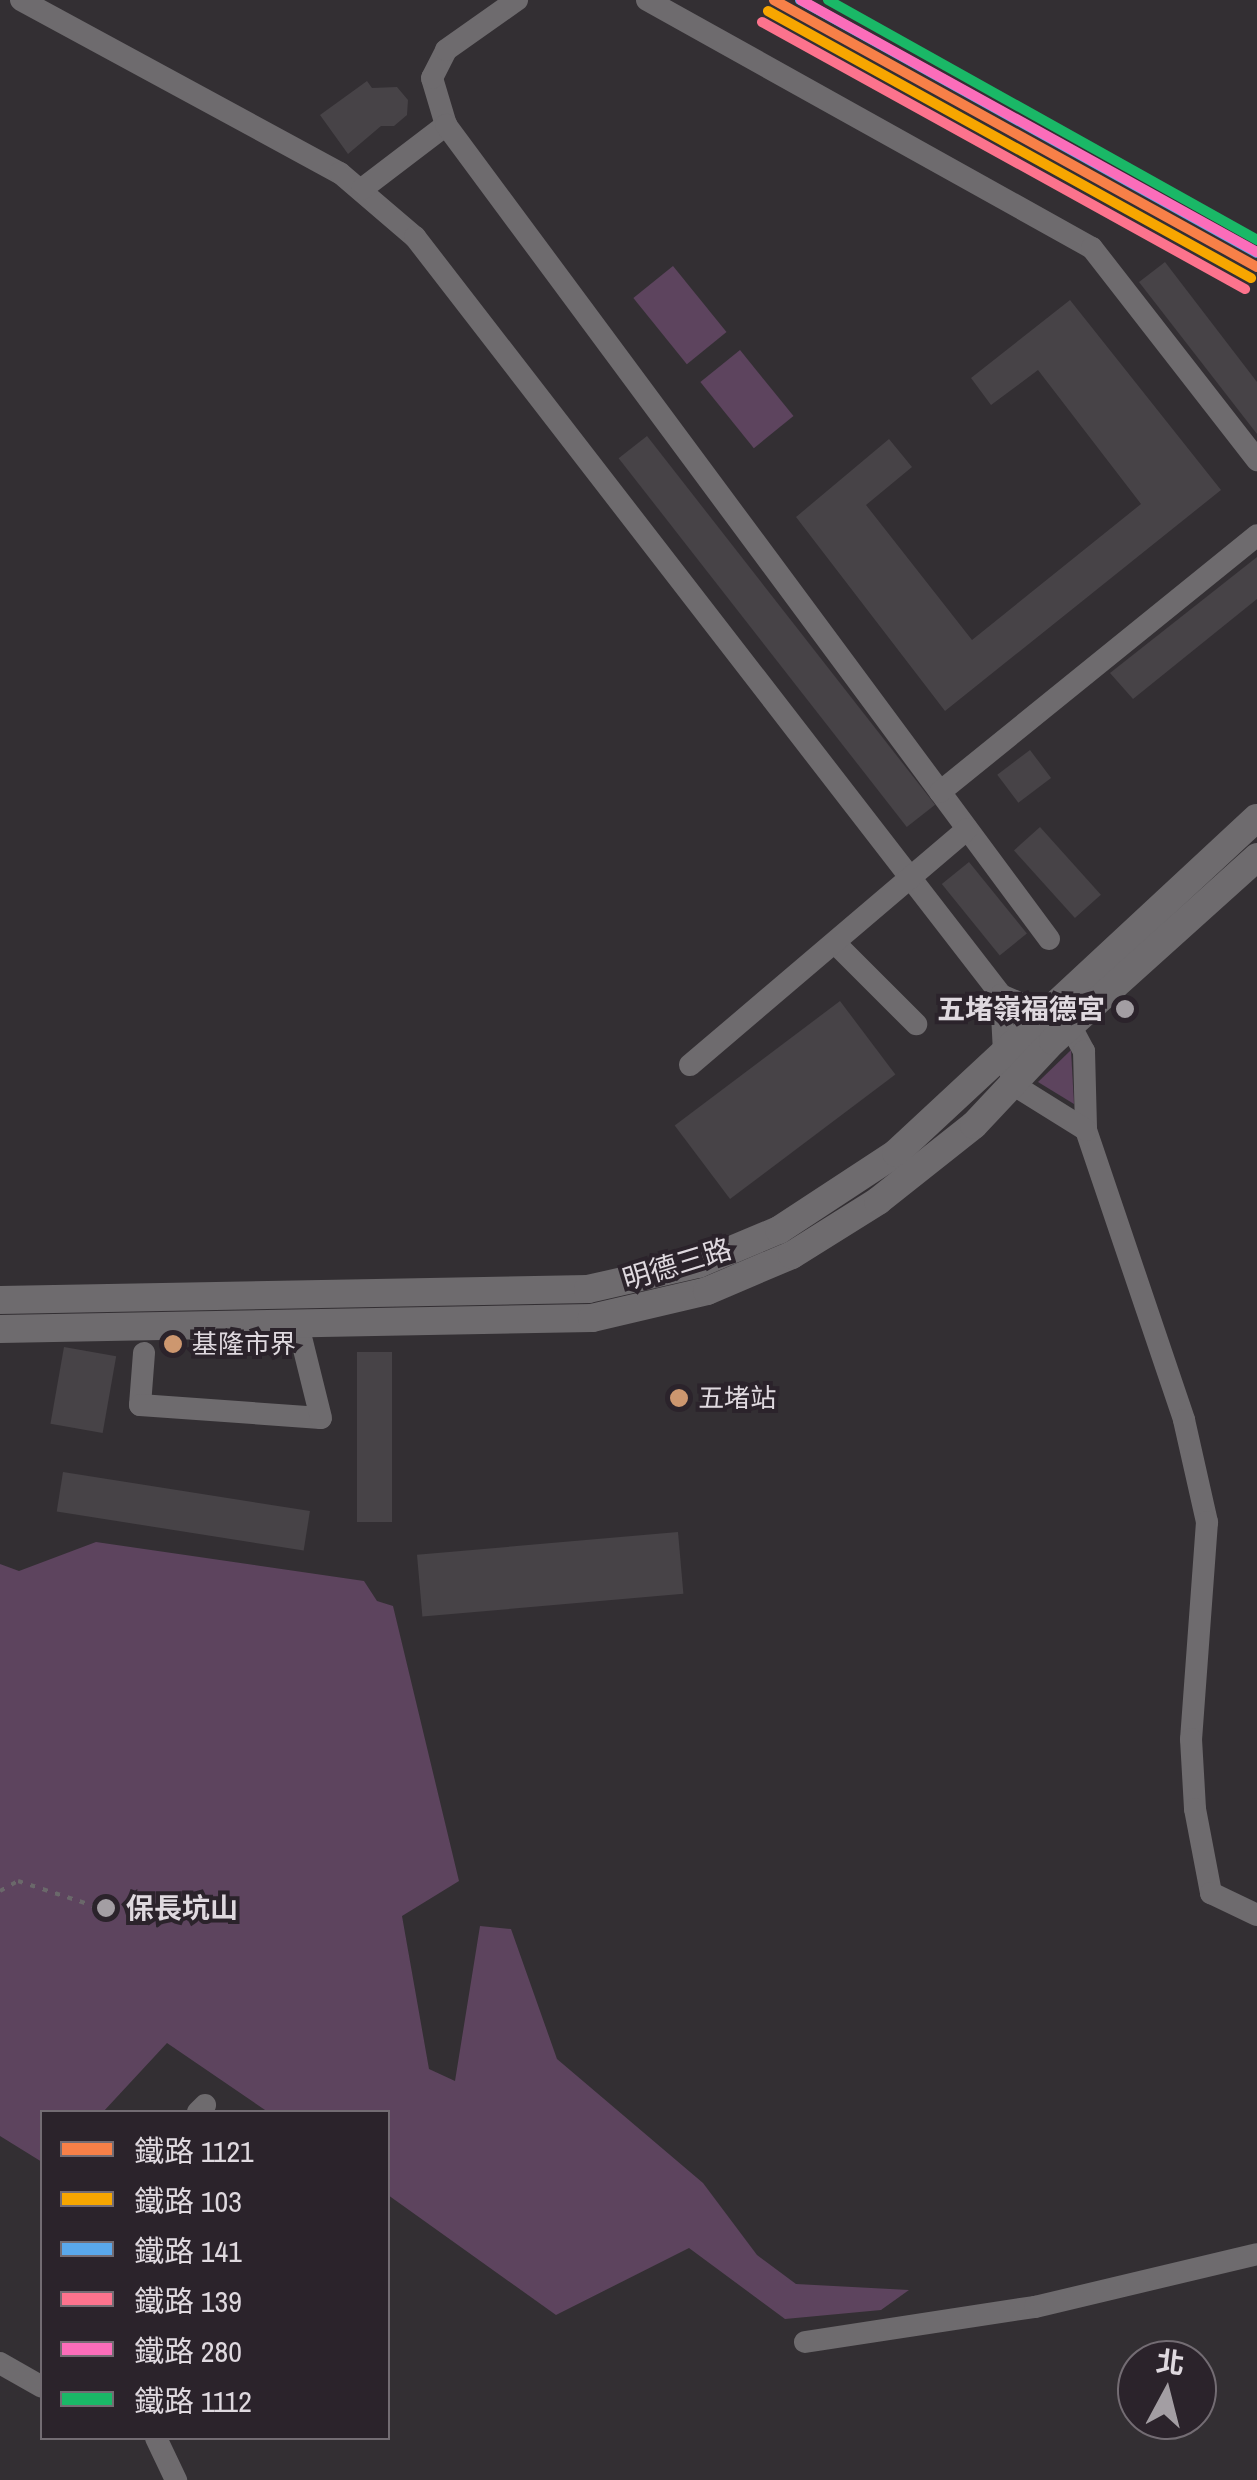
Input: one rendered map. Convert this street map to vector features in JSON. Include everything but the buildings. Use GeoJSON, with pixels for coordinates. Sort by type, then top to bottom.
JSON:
{"type":"FeatureCollection","features":[{"type":"Feature","properties":{"kind":"main road","name":"明德三路"},"geometry":{"type":"LineString","coordinates":[[0,1300],[588,1289],[698,1264],[778,1230],[884,1161],[1257,818]]}},
{"type":"Feature","properties":{"kind":"main road","name":"明德三路"},"geometry":{"type":"LineString","coordinates":[[0,1330],[592,1318],[708,1291],[792,1255],[878,1201],[974,1125],[1070,1025],[1257,857]]}},
{"type":"Feature","properties":{"kind":"main road"},"geometry":{"type":"LineString","coordinates":[[297,1296],[298,1325]]}},
{"type":"Feature","properties":{"kind":"street"},"geometry":{"type":"LineString","coordinates":[[22,0],[362,188],[414,238],[1001,994],[1070,1025],[1084,1052],[1086,1130],[1184,1420],[1207,1522],[1191,1738],[1194,1809],[1211,1893],[1257,1915]]}},
{"type":"Feature","properties":{"kind":"street"},"geometry":{"type":"LineString","coordinates":[[517,0],[446,50],[432,78],[446,125],[1049,939]]}},
{"type":"Feature","properties":{"kind":"street"},"geometry":{"type":"LineString","coordinates":[[648,0],[1092,248],[1257,460]]}},
{"type":"Feature","properties":{"kind":"street"},"geometry":{"type":"LineString","coordinates":[[362,188],[446,125]]}},
{"type":"Feature","properties":{"kind":"street"},"geometry":{"type":"LineString","coordinates":[[940,792],[1257,536]]}},
{"type":"Feature","properties":{"kind":"street"},"geometry":{"type":"LineString","coordinates":[[690,1065],[968,829]]}},
{"type":"Feature","properties":{"kind":"street"},"geometry":{"type":"LineString","coordinates":[[835,942],[916,1024]]}},
{"type":"Feature","properties":{"kind":"street"},"geometry":{"type":"LineString","coordinates":[[1001,994],[1004,1052],[1014,1085],[1086,1130]]}},
{"type":"Feature","properties":{"kind":"street"},"geometry":{"type":"LineString","coordinates":[[144,1353],[140,1404],[321,1418],[298,1325]]}},
{"type":"Feature","properties":{"kind":"street"},"geometry":{"type":"LineString","coordinates":[[805,2342],[1035,2307],[1257,2254]]}},
{"type":"Feature","properties":{"kind":"street"},"geometry":{"type":"LineString","coordinates":[[0,2363],[40,2386]]}},
{"type":"Feature","properties":{"kind":"street"},"geometry":{"type":"LineString","coordinates":[[157,2440],[176,2480]]}},
{"type":"Feature","properties":{"kind":"path"},"geometry":{"type":"LineString","coordinates":[[0,1891],[18,1881],[109,1911]]}},
{"type":"Feature","properties":{"kind":"shaded area"},"geometry":{"type":"Polygon","coordinates":[[[673,266],[726,332],[687,364],[633,298],[673,266]]]}},
{"type":"Feature","properties":{"kind":"shaded area"},"geometry":{"type":"Polygon","coordinates":[[[740,350],[793,416],[754,448],[700,382],[740,350]]]}},
{"type":"Feature","properties":{"kind":"shaded area"},"geometry":{"type":"Polygon","coordinates":[[[1071,1050],[1074,1104],[1038,1082],[1071,1050]]]}},
{"type":"Feature","properties":{"kind":"shaded area"},"geometry":{"type":"Polygon","coordinates":[[[96,1542],[364,1581],[377,1601],[393,1606],[459,1881],[402,1916],[429,2069],[455,2081],[480,1926],[511,1929],[557,2059],[703,2183],[757,2255],[796,2284],[909,2290],[881,2310],[785,2319],[689,2248],[556,2315],[390,2196],[390,2110],[265,2110],[167,2043],[105,2110],[40,2110],[40,2161],[0,2136],[0,1564],[19,1571],[96,1542]]]}},
{"type":"Feature","properties":{"kind":"rail line","name":"1121"},"geometry":{"type":"LineString","coordinates":[[774,0],[1257,267]]}},
{"type":"Feature","properties":{"kind":"rail line","name":"141"},"geometry":{"type":"LineString","coordinates":[[800,0],[1257,253]]}},
{"type":"Feature","properties":{"kind":"rail line","name":"280"},"geometry":{"type":"LineString","coordinates":[[801,0],[1257,252]]}},
{"type":"Feature","properties":{"kind":"rail line","name":"1112"},"geometry":{"type":"LineString","coordinates":[[828,0],[1257,240]]}},
{"type":"Feature","properties":{"kind":"rail line","name":"103"},"geometry":{"type":"LineString","coordinates":[[768,11],[1251,278]]}},
{"type":"Feature","properties":{"kind":"rail line","name":"139"},"geometry":{"type":"LineString","coordinates":[[762,22],[1245,289]]}},
{"type":"Feature","properties":{"kind":"place","name":"五堵嶺福德宮"},"geometry":{"type":"Point","coordinates":[1125,1009]}},
{"type":"Feature","properties":{"kind":"place","name":"基隆市界"},"geometry":{"type":"Point","coordinates":[173,1344]}},
{"type":"Feature","properties":{"kind":"place","name":"五堵站"},"geometry":{"type":"Point","coordinates":[679,1398]}},
{"type":"Feature","properties":{"kind":"place","name":"保長坑山"},"geometry":{"type":"Point","coordinates":[106,1908]}}]}
